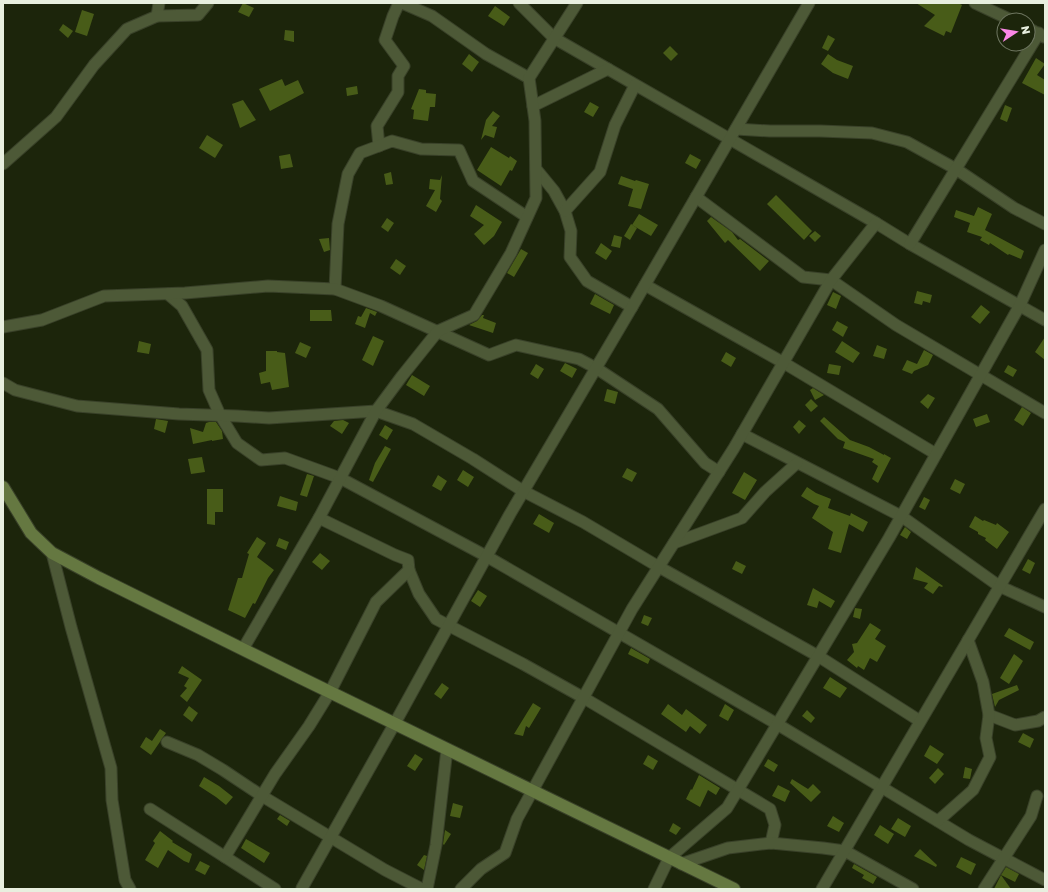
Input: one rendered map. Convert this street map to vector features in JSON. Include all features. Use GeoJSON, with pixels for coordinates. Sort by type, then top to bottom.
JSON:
{"type":"FeatureCollection","features":[{"type":"Feature","properties":{"kind":"street"},"geometry":{"type":"LineString","coordinates":[[157,16],[159,3]]}},
{"type":"Feature","properties":{"kind":"street"},"geometry":{"type":"LineString","coordinates":[[3,164],[56,116],[94,65],[127,29],[157,16],[198,16],[208,3]]}},
{"type":"Feature","properties":{"kind":"street"},"geometry":{"type":"LineString","coordinates":[[379,146],[377,126],[398,92],[398,76],[404,66],[386,40],[393,16],[400,3],[432,16],[486,54],[529,78]]}},
{"type":"Feature","properties":{"kind":"street"},"geometry":{"type":"LineString","coordinates":[[519,3],[554,38],[910,244],[1045,320]]}},
{"type":"Feature","properties":{"kind":"street"},"geometry":{"type":"LineString","coordinates":[[243,649],[319,518],[376,411],[438,331],[474,315],[511,253],[536,198],[535,121],[529,78],[576,3]]}},
{"type":"Feature","properties":{"kind":"street"},"geometry":{"type":"LineString","coordinates":[[302,888],[523,491],[809,3]]}},
{"type":"Feature","properties":{"kind":"street"},"geometry":{"type":"LineString","coordinates":[[975,3],[996,13]]}},
{"type":"Feature","properties":{"kind":"street"},"geometry":{"type":"LineString","coordinates":[[910,244],[1042,35]]}},
{"type":"Feature","properties":{"kind":"street"},"geometry":{"type":"LineString","coordinates":[[533,106],[608,69]]}},
{"type":"Feature","properties":{"kind":"street"},"geometry":{"type":"LineString","coordinates":[[565,211],[600,172],[615,125],[635,85]]}},
{"type":"Feature","properties":{"kind":"street"},"geometry":{"type":"LineString","coordinates":[[736,129],[770,131],[820,130],[872,132],[907,142],[956,169],[1014,208],[1045,224]]}},
{"type":"Feature","properties":{"kind":"street"},"geometry":{"type":"LineString","coordinates":[[336,289],[338,224],[348,174],[360,153],[392,141],[421,149],[459,150],[473,181],[528,217]]}},
{"type":"Feature","properties":{"kind":"street"},"geometry":{"type":"LineString","coordinates":[[536,169],[554,191],[565,211],[571,232],[570,257],[587,281],[632,307]]}},
{"type":"Feature","properties":{"kind":"street"},"geometry":{"type":"LineString","coordinates":[[696,197],[803,277],[831,280],[896,325],[1045,413]]}},
{"type":"Feature","properties":{"kind":"street"},"geometry":{"type":"LineString","coordinates":[[461,889],[481,869],[505,853],[517,819],[632,609],[742,434],[831,280],[876,223]]}},
{"type":"Feature","properties":{"kind":"street"},"geometry":{"type":"LineString","coordinates":[[654,889],[669,858],[727,808],[901,516],[1020,305],[1045,250]]}},
{"type":"Feature","properties":{"kind":"street"},"geometry":{"type":"LineString","coordinates":[[645,285],[784,363],[936,454]]}},
{"type":"Feature","properties":{"kind":"street"},"geometry":{"type":"LineString","coordinates":[[3,327],[42,320],[104,296],[168,294],[268,286],[336,289],[438,331],[489,355],[516,346],[579,359],[596,368],[658,409],[704,463],[719,472]]}},
{"type":"Feature","properties":{"kind":"street"},"geometry":{"type":"LineString","coordinates":[[168,294],[182,306],[207,350],[209,390],[220,415],[237,443],[261,460],[285,458],[340,478],[486,556],[619,634],[778,724],[938,821],[1045,880]]}},
{"type":"Feature","properties":{"kind":"street"},"geometry":{"type":"LineString","coordinates":[[3,384],[15,390],[77,406],[180,414],[269,418],[376,411],[413,424],[473,459],[523,491],[583,522],[659,567],[818,656],[920,721]]}},
{"type":"Feature","properties":{"kind":"street"},"geometry":{"type":"LineString","coordinates":[[742,434],[901,516],[999,586],[1045,606]]}},
{"type":"Feature","properties":{"kind":"street"},"geometry":{"type":"LineString","coordinates":[[674,543],[742,518],[765,492],[797,463]]}},
{"type":"Feature","properties":{"kind":"street"},"geometry":{"type":"LineString","coordinates":[[3,487],[31,533],[52,553],[99,578],[394,724],[734,889]]}},
{"type":"Feature","properties":{"kind":"street"},"geometry":{"type":"LineString","coordinates":[[822,889],[1045,509]]}},
{"type":"Feature","properties":{"kind":"street"},"geometry":{"type":"LineString","coordinates":[[319,518],[408,560],[408,570],[418,594],[436,619],[523,664],[584,698],[737,790],[770,808],[775,825],[771,843]]}},
{"type":"Feature","properties":{"kind":"street"},"geometry":{"type":"LineString","coordinates":[[52,553],[71,628],[111,768],[112,800],[127,884],[138,889]]}},
{"type":"Feature","properties":{"kind":"street"},"geometry":{"type":"LineString","coordinates":[[225,856],[330,692],[376,602],[408,570]]}},
{"type":"Feature","properties":{"kind":"street"},"geometry":{"type":"LineString","coordinates":[[938,821],[973,790],[990,757],[986,738],[989,715],[983,682],[968,640]]}},
{"type":"Feature","properties":{"kind":"street"},"geometry":{"type":"LineString","coordinates":[[989,715],[1016,725],[1038,721],[1045,717]]}},
{"type":"Feature","properties":{"kind":"street"},"geometry":{"type":"LineString","coordinates":[[167,742],[198,755],[262,796],[331,836],[385,870],[422,889]]}},
{"type":"Feature","properties":{"kind":"street"},"geometry":{"type":"LineString","coordinates":[[427,889],[436,845],[447,749]]}},
{"type":"Feature","properties":{"kind":"street"},"geometry":{"type":"LineString","coordinates":[[984,889],[1031,816],[1036,796]]}},
{"type":"Feature","properties":{"kind":"street"},"geometry":{"type":"LineString","coordinates":[[150,809],[225,856],[267,887]]}},
{"type":"Feature","properties":{"kind":"street"},"geometry":{"type":"LineString","coordinates":[[682,864],[728,848],[771,843],[845,851],[913,889]]}},
{"type":"Feature","properties":{"kind":"building"},"geometry":{"type":"Polygon","coordinates":[[[243,3],[254,8],[249,17],[238,12],[243,3]]]}},
{"type":"Feature","properties":{"kind":"building"},"geometry":{"type":"Polygon","coordinates":[[[916,3],[958,3],[962,5],[951,33],[946,31],[944,36],[924,26],[935,15],[916,3]]]}},
{"type":"Feature","properties":{"kind":"building"},"geometry":{"type":"Polygon","coordinates":[[[495,6],[510,17],[504,26],[488,16],[495,6]]]}},
{"type":"Feature","properties":{"kind":"building"},"geometry":{"type":"Polygon","coordinates":[[[82,10],[94,14],[87,36],[75,32],[82,10]]]}},
{"type":"Feature","properties":{"kind":"building"},"geometry":{"type":"Polygon","coordinates":[[[63,24],[73,31],[68,38],[59,30],[63,24]]]}},
{"type":"Feature","properties":{"kind":"building"},"geometry":{"type":"Polygon","coordinates":[[[285,30],[294,31],[294,42],[284,40],[285,30]]]}},
{"type":"Feature","properties":{"kind":"building"},"geometry":{"type":"Polygon","coordinates":[[[828,35],[835,39],[828,51],[822,48],[828,35]]]}},
{"type":"Feature","properties":{"kind":"building"},"geometry":{"type":"Polygon","coordinates":[[[670,46],[678,54],[671,61],[663,53],[670,46]]]}},
{"type":"Feature","properties":{"kind":"building"},"geometry":{"type":"Polygon","coordinates":[[[469,54],[479,62],[472,72],[462,64],[469,54]]]}},
{"type":"Feature","properties":{"kind":"building"},"geometry":{"type":"Polygon","coordinates":[[[828,54],[837,60],[853,66],[848,79],[833,73],[821,64],[828,54]]]}},
{"type":"Feature","properties":{"kind":"building"},"geometry":{"type":"Polygon","coordinates":[[[1036,58],[1045,64],[1037,75],[1045,80],[1045,95],[1022,83],[1036,58]]]}},
{"type":"Feature","properties":{"kind":"building"},"geometry":{"type":"Polygon","coordinates":[[[282,79],[285,86],[298,80],[304,93],[270,111],[259,89],[282,79]]]}},
{"type":"Feature","properties":{"kind":"building"},"geometry":{"type":"Polygon","coordinates":[[[357,86],[358,94],[347,96],[346,88],[357,86]]]}},
{"type":"Feature","properties":{"kind":"building"},"geometry":{"type":"Polygon","coordinates":[[[419,89],[426,90],[426,93],[436,94],[435,107],[430,107],[428,121],[413,119],[414,110],[411,109],[419,89]]]}},
{"type":"Feature","properties":{"kind":"building"},"geometry":{"type":"Polygon","coordinates":[[[243,100],[256,120],[240,128],[232,104],[243,100]]]}},
{"type":"Feature","properties":{"kind":"building"},"geometry":{"type":"Polygon","coordinates":[[[590,102],[599,107],[593,117],[584,112],[590,102]]]}},
{"type":"Feature","properties":{"kind":"building"},"geometry":{"type":"Polygon","coordinates":[[[1005,105],[1012,108],[1007,122],[1000,119],[1005,105]]]}},
{"type":"Feature","properties":{"kind":"building"},"geometry":{"type":"Polygon","coordinates":[[[493,111],[500,116],[492,126],[497,127],[494,138],[485,135],[481,140],[486,120],[493,111]]]}},
{"type":"Feature","properties":{"kind":"building"},"geometry":{"type":"Polygon","coordinates":[[[207,135],[223,145],[215,158],[199,148],[207,135]]]}},
{"type":"Feature","properties":{"kind":"building"},"geometry":{"type":"Polygon","coordinates":[[[491,147],[517,161],[501,186],[477,170],[491,147]]]}},
{"type":"Feature","properties":{"kind":"building"},"geometry":{"type":"Polygon","coordinates":[[[290,154],[293,167],[281,169],[279,156],[290,154]]]}},
{"type":"Feature","properties":{"kind":"building"},"geometry":{"type":"Polygon","coordinates":[[[690,154],[701,160],[696,169],[685,163],[690,154]]]}},
{"type":"Feature","properties":{"kind":"building"},"geometry":{"type":"Polygon","coordinates":[[[391,172],[393,184],[386,185],[384,174],[391,172]]]}},
{"type":"Feature","properties":{"kind":"building"},"geometry":{"type":"Polygon","coordinates":[[[442,175],[440,199],[442,201],[436,212],[426,206],[435,190],[429,189],[430,179],[440,180],[442,175]]]}},
{"type":"Feature","properties":{"kind":"building"},"geometry":{"type":"Polygon","coordinates":[[[621,176],[649,184],[641,209],[628,206],[633,189],[618,184],[621,176]]]}},
{"type":"Feature","properties":{"kind":"building"},"geometry":{"type":"Polygon","coordinates":[[[776,195],[812,231],[804,240],[767,204],[776,195]]]}},
{"type":"Feature","properties":{"kind":"building"},"geometry":{"type":"Polygon","coordinates":[[[476,205],[502,222],[494,236],[484,245],[474,234],[484,225],[470,216],[476,205]]]}},
{"type":"Feature","properties":{"kind":"building"},"geometry":{"type":"Polygon","coordinates":[[[978,207],[992,214],[985,230],[1024,251],[1021,259],[1009,254],[1008,255],[990,243],[989,245],[980,240],[982,237],[967,232],[970,223],[954,217],[956,210],[974,216],[978,207]]]}},
{"type":"Feature","properties":{"kind":"building"},"geometry":{"type":"Polygon","coordinates":[[[639,214],[658,225],[651,236],[632,225],[639,214]]]}},
{"type":"Feature","properties":{"kind":"building"},"geometry":{"type":"Polygon","coordinates":[[[711,217],[732,232],[738,240],[740,239],[769,261],[760,271],[728,240],[725,243],[707,221],[711,217]]]}},
{"type":"Feature","properties":{"kind":"building"},"geometry":{"type":"Polygon","coordinates":[[[387,218],[394,223],[388,232],[381,227],[387,218]]]}},
{"type":"Feature","properties":{"kind":"building"},"geometry":{"type":"Polygon","coordinates":[[[631,224],[637,228],[630,240],[624,236],[631,224]]]}},
{"type":"Feature","properties":{"kind":"building"},"geometry":{"type":"Polygon","coordinates":[[[815,231],[821,236],[815,242],[809,236],[815,231]]]}},
{"type":"Feature","properties":{"kind":"building"},"geometry":{"type":"Polygon","coordinates":[[[614,235],[622,237],[620,248],[611,246],[614,235]]]}},
{"type":"Feature","properties":{"kind":"building"},"geometry":{"type":"Polygon","coordinates":[[[329,238],[330,250],[324,252],[319,239],[329,238]]]}},
{"type":"Feature","properties":{"kind":"building"},"geometry":{"type":"Polygon","coordinates":[[[601,243],[612,251],[606,260],[595,253],[601,243]]]}},
{"type":"Feature","properties":{"kind":"building"},"geometry":{"type":"Polygon","coordinates":[[[521,249],[528,253],[514,277],[507,273],[521,249]]]}},
{"type":"Feature","properties":{"kind":"building"},"geometry":{"type":"Polygon","coordinates":[[[396,259],[406,266],[400,275],[390,268],[396,259]]]}},
{"type":"Feature","properties":{"kind":"building"},"geometry":{"type":"Polygon","coordinates":[[[917,291],[932,295],[930,303],[923,301],[922,305],[914,303],[917,291]]]}},
{"type":"Feature","properties":{"kind":"building"},"geometry":{"type":"Polygon","coordinates":[[[833,292],[841,296],[836,309],[827,305],[833,292]]]}},
{"type":"Feature","properties":{"kind":"building"},"geometry":{"type":"Polygon","coordinates":[[[595,294],[614,305],[610,314],[590,304],[595,294]]]}},
{"type":"Feature","properties":{"kind":"building"},"geometry":{"type":"Polygon","coordinates":[[[981,305],[990,312],[980,324],[971,317],[981,305]]]}},
{"type":"Feature","properties":{"kind":"building"},"geometry":{"type":"Polygon","coordinates":[[[366,308],[377,312],[375,316],[370,313],[365,328],[355,324],[358,316],[361,317],[366,308]]]}},
{"type":"Feature","properties":{"kind":"building"},"geometry":{"type":"Polygon","coordinates":[[[310,310],[331,310],[332,321],[310,321],[310,310]]]}},
{"type":"Feature","properties":{"kind":"building"},"geometry":{"type":"Polygon","coordinates":[[[482,315],[484,315],[483,318],[496,323],[493,333],[469,325],[477,321],[482,315]]]}},
{"type":"Feature","properties":{"kind":"building"},"geometry":{"type":"Polygon","coordinates":[[[837,321],[848,327],[843,337],[832,330],[837,321]]]}},
{"type":"Feature","properties":{"kind":"building"},"geometry":{"type":"Polygon","coordinates":[[[373,336],[384,341],[373,366],[362,360],[373,336]]]}},
{"type":"Feature","properties":{"kind":"building"},"geometry":{"type":"Polygon","coordinates":[[[1045,337],[1045,360],[1035,352],[1045,337]]]}},
{"type":"Feature","properties":{"kind":"building"},"geometry":{"type":"Polygon","coordinates":[[[139,341],[151,344],[149,354],[137,352],[139,341]]]}},
{"type":"Feature","properties":{"kind":"building"},"geometry":{"type":"Polygon","coordinates":[[[842,341],[860,353],[853,363],[835,352],[842,341]]]}},
{"type":"Feature","properties":{"kind":"building"},"geometry":{"type":"Polygon","coordinates":[[[300,342],[311,347],[306,358],[295,353],[300,342]]]}},
{"type":"Feature","properties":{"kind":"building"},"geometry":{"type":"Polygon","coordinates":[[[877,345],[887,349],[884,359],[873,356],[877,345]]]}},
{"type":"Feature","properties":{"kind":"building"},"geometry":{"type":"Polygon","coordinates":[[[924,350],[933,355],[928,365],[914,371],[912,374],[902,370],[907,360],[917,364],[924,350]]]}},
{"type":"Feature","properties":{"kind":"building"},"geometry":{"type":"Polygon","coordinates":[[[266,351],[285,353],[289,387],[272,390],[270,382],[261,384],[259,373],[266,371],[266,351]]]}},
{"type":"Feature","properties":{"kind":"building"},"geometry":{"type":"Polygon","coordinates":[[[726,352],[736,358],[731,367],[721,361],[726,352]]]}},
{"type":"Feature","properties":{"kind":"building"},"geometry":{"type":"Polygon","coordinates":[[[565,363],[577,369],[572,378],[560,371],[565,363]]]}},
{"type":"Feature","properties":{"kind":"building"},"geometry":{"type":"Polygon","coordinates":[[[536,364],[544,369],[538,379],[530,374],[536,364]]]}},
{"type":"Feature","properties":{"kind":"building"},"geometry":{"type":"Polygon","coordinates":[[[829,364],[841,366],[839,375],[827,373],[829,364]]]}},
{"type":"Feature","properties":{"kind":"building"},"geometry":{"type":"Polygon","coordinates":[[[1008,365],[1017,370],[1013,377],[1004,372],[1008,365]]]}},
{"type":"Feature","properties":{"kind":"building"},"geometry":{"type":"Polygon","coordinates":[[[412,375],[430,386],[424,396],[406,385],[412,375]]]}},
{"type":"Feature","properties":{"kind":"building"},"geometry":{"type":"Polygon","coordinates":[[[813,388],[824,395],[815,400],[810,390],[813,388]]]}},
{"type":"Feature","properties":{"kind":"building"},"geometry":{"type":"Polygon","coordinates":[[[607,389],[618,392],[615,404],[604,401],[607,389]]]}},
{"type":"Feature","properties":{"kind":"building"},"geometry":{"type":"Polygon","coordinates":[[[928,394],[935,398],[928,409],[920,402],[928,394]]]}},
{"type":"Feature","properties":{"kind":"building"},"geometry":{"type":"Polygon","coordinates":[[[811,399],[818,406],[811,412],[805,405],[811,399]]]}},
{"type":"Feature","properties":{"kind":"building"},"geometry":{"type":"Polygon","coordinates":[[[1022,407],[1031,413],[1023,426],[1014,420],[1022,407]]]}},
{"type":"Feature","properties":{"kind":"building"},"geometry":{"type":"Polygon","coordinates":[[[987,414],[990,422],[976,427],[973,419],[987,414]]]}},
{"type":"Feature","properties":{"kind":"building"},"geometry":{"type":"Polygon","coordinates":[[[824,417],[850,440],[869,447],[891,458],[878,483],[872,479],[878,466],[872,462],[874,459],[843,448],[845,442],[838,439],[820,421],[824,417]]]}},
{"type":"Feature","properties":{"kind":"building"},"geometry":{"type":"Polygon","coordinates":[[[156,419],[168,421],[165,433],[154,429],[156,419]]]}},
{"type":"Feature","properties":{"kind":"building"},"geometry":{"type":"Polygon","coordinates":[[[343,420],[349,423],[342,434],[330,426],[334,421],[343,420]]]}},
{"type":"Feature","properties":{"kind":"building"},"geometry":{"type":"Polygon","coordinates":[[[799,420],[806,426],[799,434],[793,427],[799,420]]]}},
{"type":"Feature","properties":{"kind":"building"},"geometry":{"type":"Polygon","coordinates":[[[216,422],[222,431],[223,439],[193,444],[190,428],[203,432],[206,423],[216,422]]]}},
{"type":"Feature","properties":{"kind":"building"},"geometry":{"type":"Polygon","coordinates":[[[385,425],[393,430],[387,440],[379,435],[385,425]]]}},
{"type":"Feature","properties":{"kind":"building"},"geometry":{"type":"Polygon","coordinates":[[[385,446],[391,449],[373,482],[369,480],[375,463],[385,446]]]}},
{"type":"Feature","properties":{"kind":"building"},"geometry":{"type":"Polygon","coordinates":[[[202,457],[205,472],[191,474],[188,459],[202,457]]]}},
{"type":"Feature","properties":{"kind":"building"},"geometry":{"type":"Polygon","coordinates":[[[627,468],[637,473],[632,482],[622,477],[627,468]]]}},
{"type":"Feature","properties":{"kind":"building"},"geometry":{"type":"Polygon","coordinates":[[[463,470],[474,477],[468,487],[457,480],[463,470]]]}},
{"type":"Feature","properties":{"kind":"building"},"geometry":{"type":"Polygon","coordinates":[[[744,472],[757,480],[745,500],[732,493],[744,472]]]}},
{"type":"Feature","properties":{"kind":"building"},"geometry":{"type":"Polygon","coordinates":[[[307,474],[314,476],[307,497],[300,495],[307,474]]]}},
{"type":"Feature","properties":{"kind":"building"},"geometry":{"type":"Polygon","coordinates":[[[438,475],[447,481],[441,491],[432,486],[438,475]]]}},
{"type":"Feature","properties":{"kind":"building"},"geometry":{"type":"Polygon","coordinates":[[[955,479],[965,484],[960,494],[950,489],[955,479]]]}},
{"type":"Feature","properties":{"kind":"building"},"geometry":{"type":"Polygon","coordinates":[[[807,487],[816,493],[831,499],[828,508],[850,516],[851,513],[868,522],[863,532],[849,524],[841,553],[828,549],[833,532],[812,518],[819,506],[801,496],[807,487]]]}},
{"type":"Feature","properties":{"kind":"building"},"geometry":{"type":"Polygon","coordinates":[[[207,489],[223,489],[223,512],[215,512],[215,525],[207,524],[207,489]]]}},
{"type":"Feature","properties":{"kind":"building"},"geometry":{"type":"Polygon","coordinates":[[[280,496],[298,502],[296,511],[277,506],[280,496]]]}},
{"type":"Feature","properties":{"kind":"building"},"geometry":{"type":"Polygon","coordinates":[[[924,497],[930,500],[925,510],[919,507],[924,497]]]}},
{"type":"Feature","properties":{"kind":"building"},"geometry":{"type":"Polygon","coordinates":[[[539,514],[554,523],[549,533],[533,524],[539,514]]]}},
{"type":"Feature","properties":{"kind":"building"},"geometry":{"type":"Polygon","coordinates":[[[975,516],[983,521],[984,520],[996,525],[997,523],[1009,532],[997,549],[985,540],[986,538],[969,527],[975,516]]]}},
{"type":"Feature","properties":{"kind":"building"},"geometry":{"type":"Polygon","coordinates":[[[905,527],[911,532],[907,539],[900,535],[905,527]]]}},
{"type":"Feature","properties":{"kind":"building"},"geometry":{"type":"Polygon","coordinates":[[[257,537],[266,543],[257,557],[274,570],[268,578],[255,604],[253,603],[245,618],[228,610],[238,578],[242,578],[249,554],[247,553],[257,537]]]}},
{"type":"Feature","properties":{"kind":"building"},"geometry":{"type":"Polygon","coordinates":[[[279,538],[289,542],[286,550],[276,546],[279,538]]]}},
{"type":"Feature","properties":{"kind":"building"},"geometry":{"type":"Polygon","coordinates":[[[320,553],[330,561],[322,570],[312,562],[320,553]]]}},
{"type":"Feature","properties":{"kind":"building"},"geometry":{"type":"Polygon","coordinates":[[[1028,559],[1035,563],[1030,574],[1022,570],[1028,559]]]}},
{"type":"Feature","properties":{"kind":"building"},"geometry":{"type":"Polygon","coordinates":[[[736,561],[746,566],[742,574],[732,569],[736,561]]]}},
{"type":"Feature","properties":{"kind":"building"},"geometry":{"type":"Polygon","coordinates":[[[916,567],[943,586],[939,586],[933,594],[924,588],[928,583],[913,579],[916,567]]]}},
{"type":"Feature","properties":{"kind":"building"},"geometry":{"type":"Polygon","coordinates":[[[813,588],[835,601],[831,608],[819,601],[817,608],[807,605],[813,588]]]}},
{"type":"Feature","properties":{"kind":"building"},"geometry":{"type":"Polygon","coordinates":[[[478,590],[487,596],[480,607],[471,601],[478,590]]]}},
{"type":"Feature","properties":{"kind":"building"},"geometry":{"type":"Polygon","coordinates":[[[855,608],[862,609],[860,619],[853,617],[855,608]]]}},
{"type":"Feature","properties":{"kind":"building"},"geometry":{"type":"Polygon","coordinates":[[[644,615],[652,618],[648,626],[641,623],[644,615]]]}},
{"type":"Feature","properties":{"kind":"building"},"geometry":{"type":"Polygon","coordinates":[[[870,623],[881,630],[875,639],[886,646],[877,662],[870,658],[864,670],[858,666],[857,668],[847,660],[854,652],[852,644],[857,643],[870,623]]]}},
{"type":"Feature","properties":{"kind":"building"},"geometry":{"type":"Polygon","coordinates":[[[1009,628],[1034,642],[1030,650],[1004,636],[1009,628]]]}},
{"type":"Feature","properties":{"kind":"building"},"geometry":{"type":"Polygon","coordinates":[[[631,648],[650,659],[648,664],[628,654],[631,648]]]}},
{"type":"Feature","properties":{"kind":"building"},"geometry":{"type":"Polygon","coordinates":[[[1014,654],[1023,661],[1009,684],[1000,678],[1014,654]]]}},
{"type":"Feature","properties":{"kind":"building"},"geometry":{"type":"Polygon","coordinates":[[[182,666],[202,680],[187,702],[180,696],[187,688],[184,686],[189,678],[178,673],[182,666]]]}},
{"type":"Feature","properties":{"kind":"building"},"geometry":{"type":"Polygon","coordinates":[[[830,677],[847,688],[840,698],[823,688],[830,677]]]}},
{"type":"Feature","properties":{"kind":"building"},"geometry":{"type":"Polygon","coordinates":[[[442,683],[449,688],[441,699],[434,694],[442,683]]]}},
{"type":"Feature","properties":{"kind":"building"},"geometry":{"type":"Polygon","coordinates":[[[1017,685],[1019,690],[999,700],[995,707],[992,694],[1017,685]]]}},
{"type":"Feature","properties":{"kind":"building"},"geometry":{"type":"Polygon","coordinates":[[[533,703],[541,708],[529,728],[526,726],[523,736],[514,734],[533,703]]]}},
{"type":"Feature","properties":{"kind":"building"},"geometry":{"type":"Polygon","coordinates":[[[668,704],[682,715],[686,709],[707,725],[700,734],[690,726],[686,732],[661,714],[668,704]]]}},
{"type":"Feature","properties":{"kind":"building"},"geometry":{"type":"Polygon","coordinates":[[[725,704],[734,710],[728,721],[719,716],[725,704]]]}},
{"type":"Feature","properties":{"kind":"building"},"geometry":{"type":"Polygon","coordinates":[[[189,706],[198,713],[192,722],[183,715],[189,706]]]}},
{"type":"Feature","properties":{"kind":"building"},"geometry":{"type":"Polygon","coordinates":[[[807,710],[815,718],[811,723],[802,716],[807,710]]]}},
{"type":"Feature","properties":{"kind":"building"},"geometry":{"type":"Polygon","coordinates":[[[160,729],[166,733],[151,755],[140,747],[146,737],[152,741],[160,729]]]}},
{"type":"Feature","properties":{"kind":"building"},"geometry":{"type":"Polygon","coordinates":[[[1023,733],[1034,739],[1030,748],[1018,742],[1023,733]]]}},
{"type":"Feature","properties":{"kind":"building"},"geometry":{"type":"Polygon","coordinates":[[[930,745],[944,754],[937,764],[924,756],[930,745]]]}},
{"type":"Feature","properties":{"kind":"building"},"geometry":{"type":"Polygon","coordinates":[[[415,754],[423,759],[415,771],[407,766],[415,754]]]}},
{"type":"Feature","properties":{"kind":"building"},"geometry":{"type":"Polygon","coordinates":[[[648,755],[658,761],[653,770],[643,764],[648,755]]]}},
{"type":"Feature","properties":{"kind":"building"},"geometry":{"type":"Polygon","coordinates":[[[768,759],[778,765],[774,772],[764,766],[768,759]]]}},
{"type":"Feature","properties":{"kind":"building"},"geometry":{"type":"Polygon","coordinates":[[[965,767],[972,769],[970,779],[963,778],[965,767]]]}},
{"type":"Feature","properties":{"kind":"building"},"geometry":{"type":"Polygon","coordinates":[[[938,768],[944,774],[935,784],[929,778],[938,768]]]}},
{"type":"Feature","properties":{"kind":"building"},"geometry":{"type":"Polygon","coordinates":[[[699,775],[720,788],[716,795],[708,790],[700,807],[686,799],[699,775]]]}},
{"type":"Feature","properties":{"kind":"building"},"geometry":{"type":"Polygon","coordinates":[[[204,777],[233,797],[226,805],[199,786],[204,777]]]}},
{"type":"Feature","properties":{"kind":"building"},"geometry":{"type":"Polygon","coordinates":[[[792,779],[808,789],[813,784],[821,792],[811,802],[790,783],[792,779]]]}},
{"type":"Feature","properties":{"kind":"building"},"geometry":{"type":"Polygon","coordinates":[[[778,785],[790,791],[785,802],[772,796],[778,785]]]}},
{"type":"Feature","properties":{"kind":"building"},"geometry":{"type":"Polygon","coordinates":[[[453,803],[463,806],[460,818],[450,816],[453,803]]]}},
{"type":"Feature","properties":{"kind":"building"},"geometry":{"type":"Polygon","coordinates":[[[280,815],[290,821],[287,826],[277,819],[280,815]]]}},
{"type":"Feature","properties":{"kind":"building"},"geometry":{"type":"Polygon","coordinates":[[[833,816],[844,823],[839,832],[827,826],[833,816]]]}},
{"type":"Feature","properties":{"kind":"building"},"geometry":{"type":"Polygon","coordinates":[[[898,818],[911,826],[905,837],[891,829],[898,818]]]}},
{"type":"Feature","properties":{"kind":"building"},"geometry":{"type":"Polygon","coordinates":[[[673,823],[681,828],[676,835],[669,831],[673,823]]]}},
{"type":"Feature","properties":{"kind":"building"},"geometry":{"type":"Polygon","coordinates":[[[880,825],[894,834],[888,844],[874,835],[880,825]]]}},
{"type":"Feature","properties":{"kind":"building"},"geometry":{"type":"Polygon","coordinates":[[[445,830],[451,834],[444,845],[443,844],[445,830]]]}},
{"type":"Feature","properties":{"kind":"building"},"geometry":{"type":"Polygon","coordinates":[[[160,831],[173,841],[172,842],[192,854],[189,863],[168,850],[158,868],[145,860],[155,843],[153,841],[160,831]]]}},
{"type":"Feature","properties":{"kind":"building"},"geometry":{"type":"Polygon","coordinates":[[[246,839],[270,853],[264,863],[241,848],[246,839]]]}},
{"type":"Feature","properties":{"kind":"building"},"geometry":{"type":"Polygon","coordinates":[[[920,849],[937,865],[936,867],[914,856],[920,849]]]}},
{"type":"Feature","properties":{"kind":"building"},"geometry":{"type":"Polygon","coordinates":[[[424,855],[427,856],[424,870],[417,865],[424,855]]]}},
{"type":"Feature","properties":{"kind":"building"},"geometry":{"type":"Polygon","coordinates":[[[961,857],[976,864],[971,875],[956,867],[961,857]]]}},
{"type":"Feature","properties":{"kind":"building"},"geometry":{"type":"Polygon","coordinates":[[[200,861],[210,866],[205,875],[195,870],[200,861]]]}},
{"type":"Feature","properties":{"kind":"building"},"geometry":{"type":"Polygon","coordinates":[[[854,864],[877,877],[873,884],[862,878],[864,875],[852,868],[854,864]]]}},
{"type":"Feature","properties":{"kind":"building"},"geometry":{"type":"Polygon","coordinates":[[[1006,867],[1019,874],[1015,882],[1001,875],[1006,867]]]}},
{"type":"Feature","properties":{"kind":"building"},"geometry":{"type":"Polygon","coordinates":[[[1001,875],[1011,889],[994,889],[1001,875]]]}}]}
